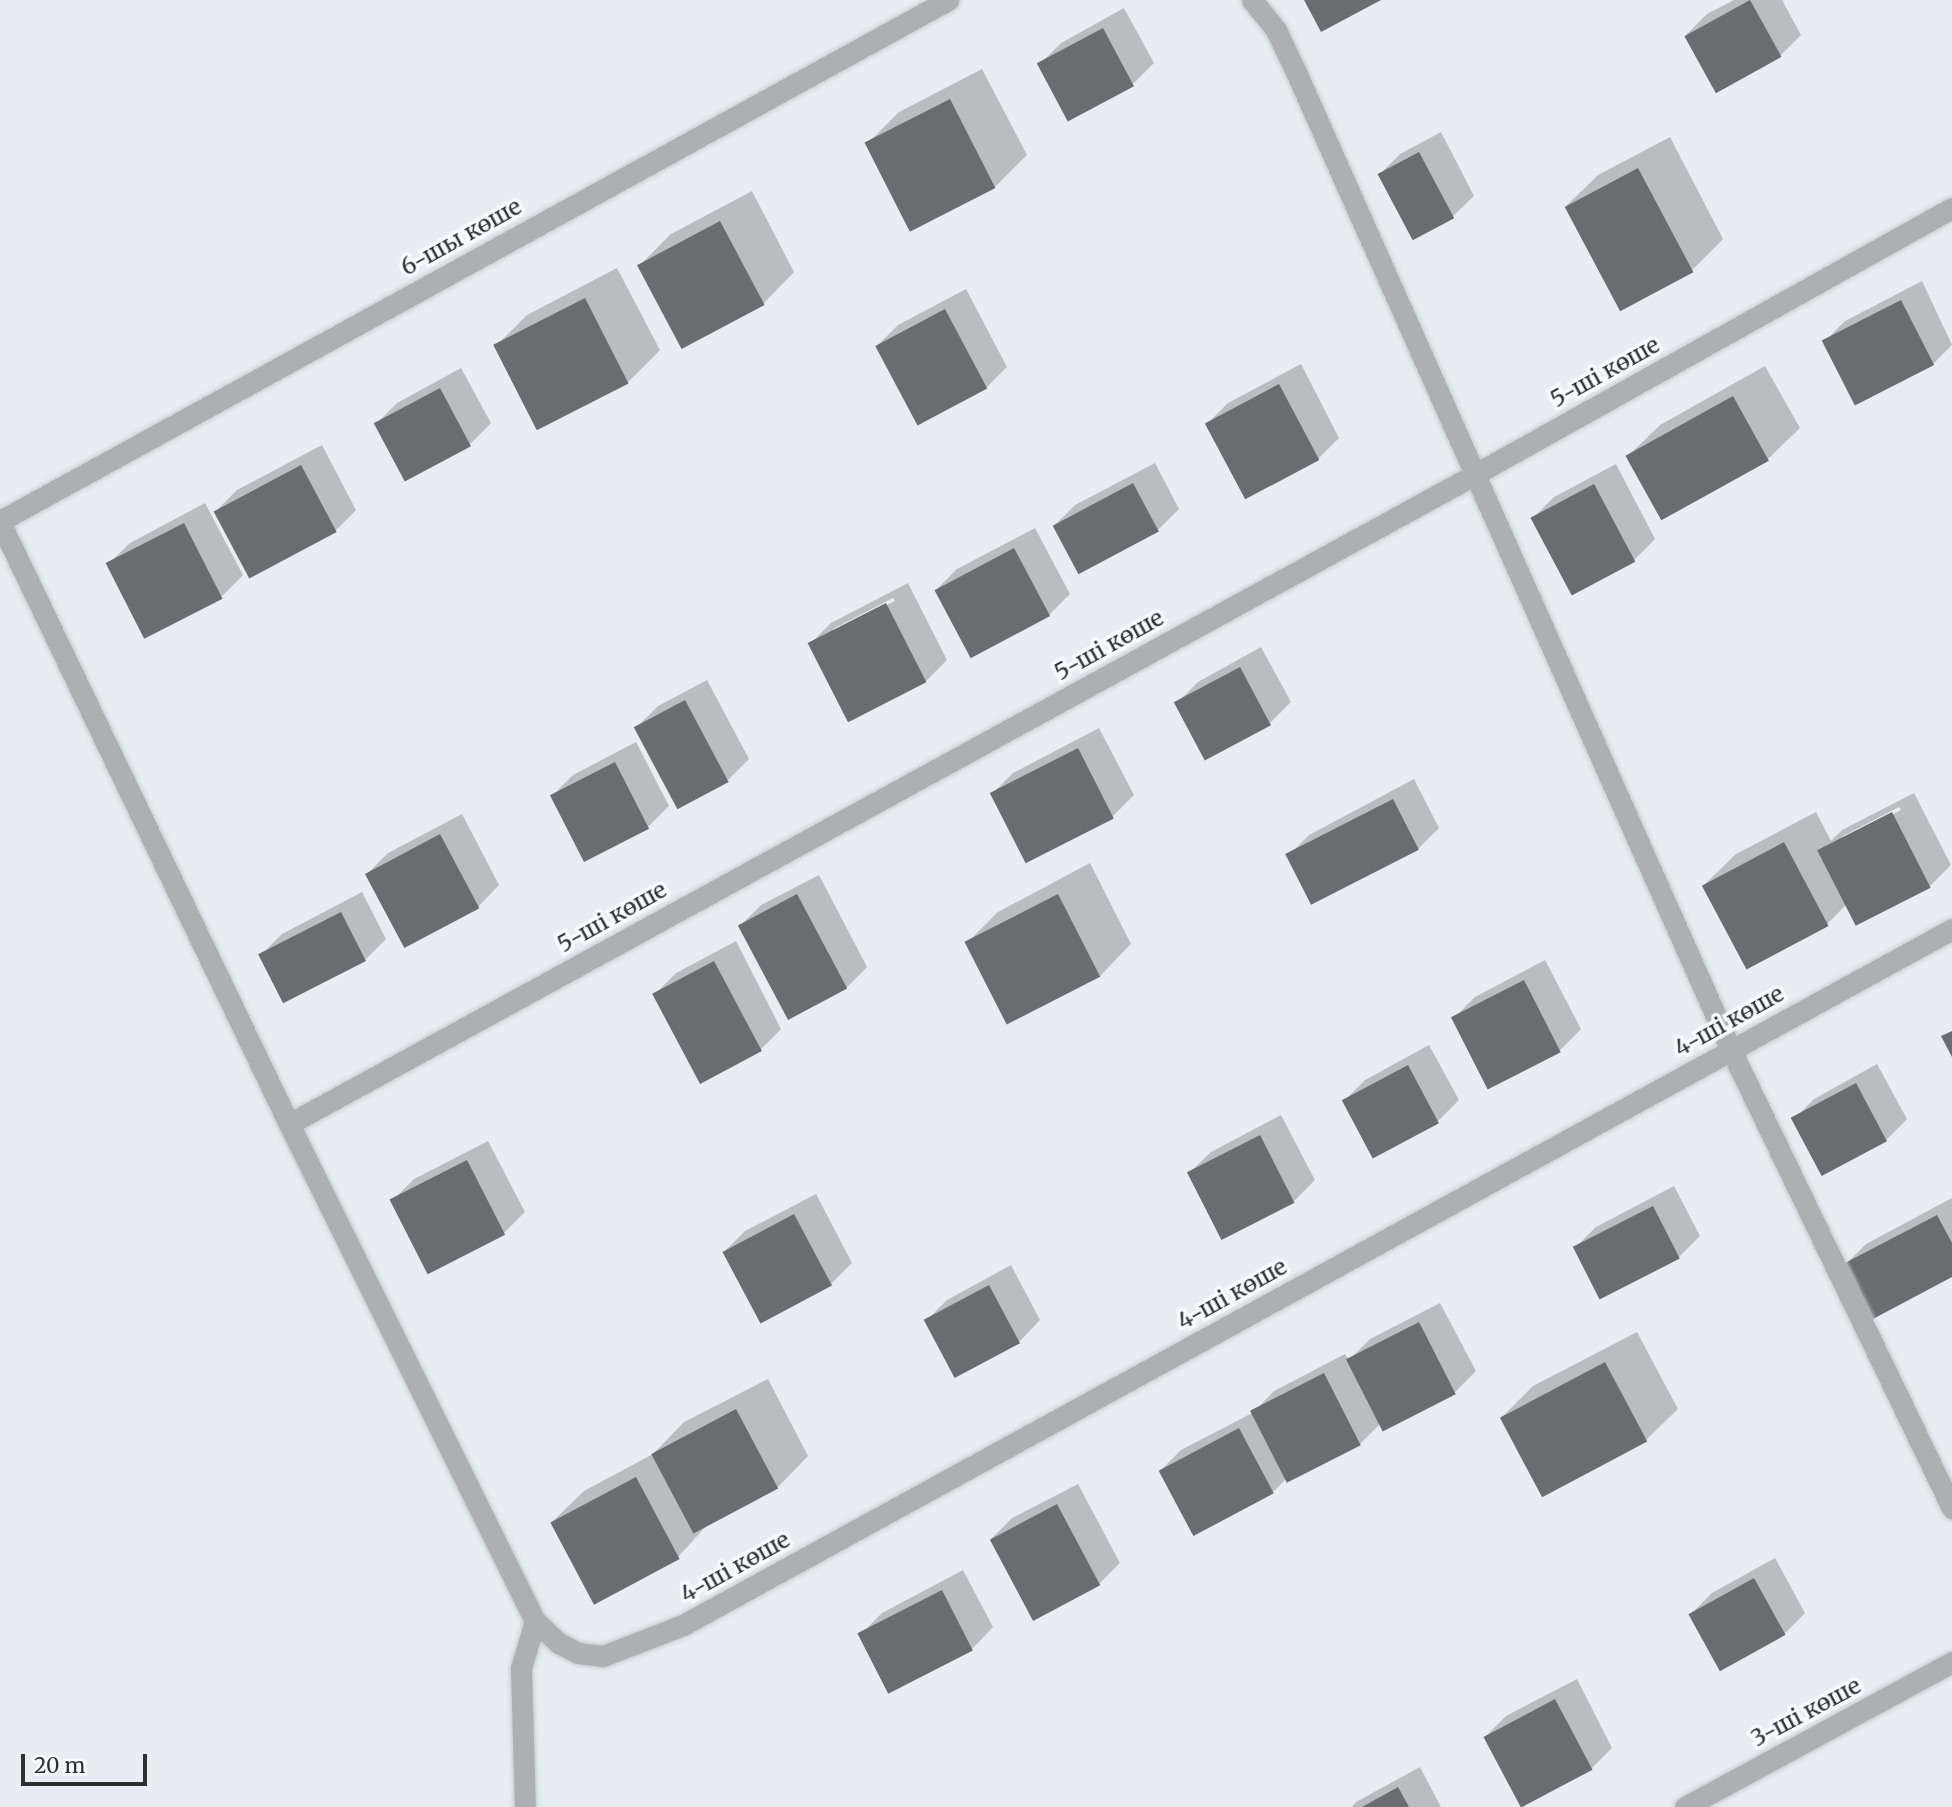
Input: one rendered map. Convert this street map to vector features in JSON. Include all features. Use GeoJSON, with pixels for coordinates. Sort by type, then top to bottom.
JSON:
{"type":"FeatureCollection","features":[{"type":"Feature","properties":{"kind":"street","name":"6-шы көше"},"geometry":{"type":"LineString","coordinates":[[0,521],[948,0]]}},
{"type":"Feature","properties":{"kind":"street"},"geometry":{"type":"LineString","coordinates":[[1252,0],[1276,30],[1296,72],[1472,476],[1731,1050],[1952,1508]]}},
{"type":"Feature","properties":{"kind":"street","name":"5-ші көше"},"geometry":{"type":"LineString","coordinates":[[289,1124],[1472,476],[1952,208]]}},
{"type":"Feature","properties":{"kind":"street","name":"4-ші көше"},"geometry":{"type":"LineString","coordinates":[[0,521],[289,1124],[536,1620],[559,1643],[578,1653],[603,1656],[683,1625],[1952,929]]}},
{"type":"Feature","properties":{"kind":"street"},"geometry":{"type":"LineString","coordinates":[[525,1807],[521,1668],[536,1620]]}},
{"type":"Feature","properties":{"kind":"street","name":"3-ші көше"},"geometry":{"type":"LineString","coordinates":[[1685,1807],[1952,1662]]}},
{"type":"Feature","properties":{"kind":"building"},"geometry":{"type":"Polygon","coordinates":[[[1304,0],[1381,0],[1321,32],[1304,0]]]}},
{"type":"Feature","properties":{"kind":"building"},"geometry":{"type":"Polygon","coordinates":[[[1750,0],[1782,57],[1716,93],[1684,36],[1750,0]]]}},
{"type":"Feature","properties":{"kind":"building"},"geometry":{"type":"Polygon","coordinates":[[[1103,28],[1134,86],[1068,121],[1037,63],[1103,28]]]}},
{"type":"Feature","properties":{"kind":"building"},"geometry":{"type":"Polygon","coordinates":[[[950,99],[995,188],[910,232],[864,143],[950,99]]]}},
{"type":"Feature","properties":{"kind":"building"},"geometry":{"type":"Polygon","coordinates":[[[1419,152],[1454,218],[1413,240],[1378,174],[1419,152]]]}},
{"type":"Feature","properties":{"kind":"building"},"geometry":{"type":"Polygon","coordinates":[[[1638,168],[1693,272],[1620,311],[1565,207],[1638,168]]]}},
{"type":"Feature","properties":{"kind":"building"},"geometry":{"type":"Polygon","coordinates":[[[720,221],[765,305],[682,349],[637,265],[720,221]]]}},
{"type":"Feature","properties":{"kind":"building"},"geometry":{"type":"Polygon","coordinates":[[[585,298],[629,384],[537,430],[493,345],[585,298]]]}},
{"type":"Feature","properties":{"kind":"building"},"geometry":{"type":"Polygon","coordinates":[[[1901,300],[1934,365],[1855,405],[1822,340],[1901,300]]]}},
{"type":"Feature","properties":{"kind":"building"},"geometry":{"type":"Polygon","coordinates":[[[945,309],[987,388],[917,426],[875,346],[945,309]]]}},
{"type":"Feature","properties":{"kind":"building"},"geometry":{"type":"Polygon","coordinates":[[[1279,384],[1319,460],[1245,499],[1205,423],[1279,384]]]}},
{"type":"Feature","properties":{"kind":"building"},"geometry":{"type":"Polygon","coordinates":[[[440,388],[471,446],[405,481],[374,423],[440,388]]]}},
{"type":"Feature","properties":{"kind":"building"},"geometry":{"type":"Polygon","coordinates":[[[1733,396],[1769,461],[1661,520],[1625,456],[1733,396]]]}},
{"type":"Feature","properties":{"kind":"building"},"geometry":{"type":"Polygon","coordinates":[[[301,465],[337,532],[249,579],[214,511],[301,465]]]}},
{"type":"Feature","properties":{"kind":"building"},"geometry":{"type":"Polygon","coordinates":[[[1133,483],[1159,532],[1078,574],[1053,526],[1133,483]]]}},
{"type":"Feature","properties":{"kind":"building"},"geometry":{"type":"Polygon","coordinates":[[[1594,484],[1635,562],[1572,596],[1530,518],[1594,484]]]}},
{"type":"Feature","properties":{"kind":"building"},"geometry":{"type":"Polygon","coordinates":[[[184,523],[223,599],[144,639],[106,563],[184,523]]]}},
{"type":"Feature","properties":{"kind":"building"},"geometry":{"type":"Polygon","coordinates":[[[1014,548],[1050,616],[971,658],[935,590],[1014,548]]]}},
{"type":"Feature","properties":{"kind":"building"},"geometry":{"type":"Polygon","coordinates":[[[886,603],[926,682],[848,722],[808,643],[886,603]]]}},
{"type":"Feature","properties":{"kind":"building"},"geometry":{"type":"Polygon","coordinates":[[[1240,667],[1271,725],[1205,760],[1174,702],[1240,667]]]}},
{"type":"Feature","properties":{"kind":"building"},"geometry":{"type":"Polygon","coordinates":[[[685,700],[729,782],[677,809],[634,727],[685,700]]]}},
{"type":"Feature","properties":{"kind":"building"},"geometry":{"type":"Polygon","coordinates":[[[1078,748],[1114,818],[1026,863],[990,793],[1078,748]]]}},
{"type":"Feature","properties":{"kind":"building"},"geometry":{"type":"Polygon","coordinates":[[[615,762],[649,829],[584,862],[550,795],[615,762]]]}},
{"type":"Feature","properties":{"kind":"building"},"geometry":{"type":"Polygon","coordinates":[[[1393,799],[1419,850],[1311,905],[1285,854],[1393,799]]]}},
{"type":"Feature","properties":{"kind":"building"},"geometry":{"type":"Polygon","coordinates":[[[1892,812],[1931,888],[1856,926],[1817,850],[1892,812]]]}},
{"type":"Feature","properties":{"kind":"building"},"geometry":{"type":"Polygon","coordinates":[[[440,834],[479,908],[404,948],[365,874],[440,834]]]}},
{"type":"Feature","properties":{"kind":"building"},"geometry":{"type":"Polygon","coordinates":[[[1784,842],[1829,926],[1746,970],[1702,886],[1784,842]]]}},
{"type":"Feature","properties":{"kind":"building"},"geometry":{"type":"Polygon","coordinates":[[[797,894],[847,988],[788,1020],[738,925],[797,894]]]}},
{"type":"Feature","properties":{"kind":"building"},"geometry":{"type":"Polygon","coordinates":[[[1058,894],[1100,977],[1007,1025],[964,942],[1058,894]]]}},
{"type":"Feature","properties":{"kind":"building"},"geometry":{"type":"Polygon","coordinates":[[[341,912],[366,961],[283,1003],[258,954],[341,912]]]}},
{"type":"Feature","properties":{"kind":"building"},"geometry":{"type":"Polygon","coordinates":[[[714,961],[762,1051],[700,1084],[652,994],[714,961]]]}},
{"type":"Feature","properties":{"kind":"building"},"geometry":{"type":"Polygon","coordinates":[[[1524,980],[1561,1052],[1488,1089],[1451,1017],[1524,980]]]}},
{"type":"Feature","properties":{"kind":"building"},"geometry":{"type":"Polygon","coordinates":[[[1952,1031],[1952,1057],[1941,1036],[1952,1031]]]}},
{"type":"Feature","properties":{"kind":"building"},"geometry":{"type":"Polygon","coordinates":[[[1408,1065],[1439,1123],[1373,1158],[1342,1100],[1408,1065]]]}},
{"type":"Feature","properties":{"kind":"building"},"geometry":{"type":"Polygon","coordinates":[[[1856,1083],[1887,1141],[1822,1176],[1791,1118],[1856,1083]]]}},
{"type":"Feature","properties":{"kind":"building"},"geometry":{"type":"Polygon","coordinates":[[[1260,1135],[1295,1203],[1221,1240],[1187,1172],[1260,1135]]]}},
{"type":"Feature","properties":{"kind":"building"},"geometry":{"type":"Polygon","coordinates":[[[467,1160],[505,1235],[428,1274],[389,1199],[467,1160]]]}},
{"type":"Feature","properties":{"kind":"building"},"geometry":{"type":"Polygon","coordinates":[[[1653,1206],[1680,1259],[1600,1299],[1573,1247],[1653,1206]]]}},
{"type":"Feature","properties":{"kind":"building"},"geometry":{"type":"Polygon","coordinates":[[[794,1214],[832,1286],[761,1324],[722,1252],[794,1214]]]}},
{"type":"Feature","properties":{"kind":"building"},"geometry":{"type":"Polygon","coordinates":[[[1937,1215],[1952,1243],[1952,1277],[1871,1320],[1843,1264],[1937,1215]]]}},
{"type":"Feature","properties":{"kind":"building"},"geometry":{"type":"Polygon","coordinates":[[[989,1285],[1020,1343],[955,1378],[924,1320],[989,1285]]]}},
{"type":"Feature","properties":{"kind":"building"},"geometry":{"type":"Polygon","coordinates":[[[1419,1322],[1456,1394],[1383,1431],[1346,1359],[1419,1322]]]}},
{"type":"Feature","properties":{"kind":"building"},"geometry":{"type":"Polygon","coordinates":[[[1605,1362],[1647,1441],[1542,1497],[1500,1418],[1605,1362]]]}},
{"type":"Feature","properties":{"kind":"building"},"geometry":{"type":"Polygon","coordinates":[[[1324,1373],[1361,1445],[1287,1483],[1250,1411],[1324,1373]]]}},
{"type":"Feature","properties":{"kind":"building"},"geometry":{"type":"Polygon","coordinates":[[[736,1409],[778,1488],[693,1534],[651,1454],[736,1409]]]}},
{"type":"Feature","properties":{"kind":"building"},"geometry":{"type":"Polygon","coordinates":[[[1239,1428],[1274,1493],[1193,1536],[1159,1471],[1239,1428]]]}},
{"type":"Feature","properties":{"kind":"building"},"geometry":{"type":"Polygon","coordinates":[[[636,1477],[680,1559],[594,1605],[550,1523],[636,1477]]]}},
{"type":"Feature","properties":{"kind":"building"},"geometry":{"type":"Polygon","coordinates":[[[1057,1504],[1100,1585],[1033,1621],[990,1540],[1057,1504]]]}},
{"type":"Feature","properties":{"kind":"building"},"geometry":{"type":"Polygon","coordinates":[[[1754,1578],[1786,1635],[1720,1671],[1688,1614],[1754,1578]]]}},
{"type":"Feature","properties":{"kind":"building"},"geometry":{"type":"Polygon","coordinates":[[[942,1590],[973,1651],[888,1694],[857,1633],[942,1590]]]}},
{"type":"Feature","properties":{"kind":"building"},"geometry":{"type":"Polygon","coordinates":[[[1555,1699],[1593,1770],[1521,1807],[1483,1737],[1555,1699]]]}},
{"type":"Feature","properties":{"kind":"building"},"geometry":{"type":"Polygon","coordinates":[[[1398,1787],[1409,1807],[1362,1807],[1398,1787]]]}}]}
